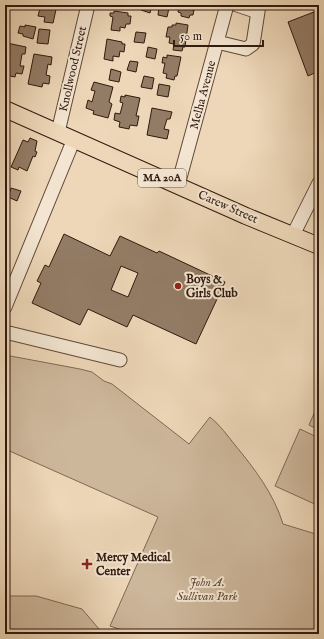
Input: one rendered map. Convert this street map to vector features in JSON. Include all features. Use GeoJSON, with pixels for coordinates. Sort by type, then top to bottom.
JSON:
{"type":"FeatureCollection","features":[{"type":"Feature","properties":{"kind":"main road","name":"Carew Street"},"geometry":{"type":"LineString","coordinates":[[5,109],[319,246]]}},
{"type":"Feature","properties":{"kind":"street","name":"Knollwood Street"},"geometry":{"type":"LineString","coordinates":[[58,132],[88,5]]}},
{"type":"Feature","properties":{"kind":"street","name":"Melha Avenue"},"geometry":{"type":"LineString","coordinates":[[178,185],[227,5]]}},
{"type":"Feature","properties":{"kind":"street"},"geometry":{"type":"LineString","coordinates":[[217,42],[246,49],[253,44],[259,8],[237,5]]}},
{"type":"Feature","properties":{"kind":"street"},"geometry":{"type":"LineString","coordinates":[[5,307],[74,139]]}},
{"type":"Feature","properties":{"kind":"street"},"geometry":{"type":"LineString","coordinates":[[293,235],[319,183]]}},
{"type":"Feature","properties":{"kind":"street"},"geometry":{"type":"LineString","coordinates":[[5,332],[120,360]]}},
{"type":"Feature","properties":{"kind":"green space","name":"John A. Sullivan Park"},"geometry":{"type":"Polygon","coordinates":[[[5,355],[92,372],[104,381],[112,384],[189,444],[210,417],[214,420],[263,482],[274,502],[283,524],[319,535],[319,634],[134,634],[110,626],[158,517],[5,449],[5,355]]]}},
{"type":"Feature","properties":{"kind":"green space"},"geometry":{"type":"Polygon","coordinates":[[[319,402],[319,430],[309,425],[319,402]]]}},
{"type":"Feature","properties":{"kind":"green space"},"geometry":{"type":"Polygon","coordinates":[[[300,429],[319,438],[319,506],[275,486],[300,429]]]}},
{"type":"Feature","properties":{"kind":"green space"},"geometry":{"type":"Polygon","coordinates":[[[5,596],[36,596],[82,609],[99,629],[77,634],[5,634],[5,596]]]}},
{"type":"Feature","properties":{"kind":"building"},"geometry":{"type":"Polygon","coordinates":[[[37,5],[57,5],[53,23],[44,22],[45,17],[38,16],[40,8],[37,7],[37,5]]]}},
{"type":"Feature","properties":{"kind":"building"},"geometry":{"type":"Polygon","coordinates":[[[142,5],[152,5],[150,13],[141,10],[142,5]]]}},
{"type":"Feature","properties":{"kind":"building"},"geometry":{"type":"Polygon","coordinates":[[[179,5],[193,5],[193,15],[190,15],[189,18],[181,16],[181,13],[178,12],[179,5]]]}},
{"type":"Feature","properties":{"kind":"building"},"geometry":{"type":"Polygon","coordinates":[[[159,6],[169,8],[167,17],[158,15],[159,6]]]}},
{"type":"Feature","properties":{"kind":"building"},"geometry":{"type":"Polygon","coordinates":[[[319,10],[319,71],[308,76],[288,22],[319,10]]]}},
{"type":"Feature","properties":{"kind":"building"},"geometry":{"type":"Polygon","coordinates":[[[114,11],[128,13],[128,16],[131,16],[130,24],[126,24],[125,28],[120,27],[120,31],[111,30],[113,17],[110,16],[110,13],[114,13],[114,11]]]}},
{"type":"Feature","properties":{"kind":"building"},"geometry":{"type":"Polygon","coordinates":[[[176,23],[188,25],[185,47],[183,47],[182,51],[173,50],[174,44],[169,43],[170,37],[166,37],[168,27],[176,25],[176,23]]]}},
{"type":"Feature","properties":{"kind":"building"},"geometry":{"type":"Polygon","coordinates":[[[25,25],[36,27],[33,39],[18,33],[20,26],[25,27],[25,25]]]}},
{"type":"Feature","properties":{"kind":"building"},"geometry":{"type":"Polygon","coordinates":[[[39,29],[50,30],[48,44],[37,43],[39,29]]]}},
{"type":"Feature","properties":{"kind":"building"},"geometry":{"type":"Polygon","coordinates":[[[136,32],[146,33],[144,43],[134,42],[136,32]]]}},
{"type":"Feature","properties":{"kind":"building"},"geometry":{"type":"Polygon","coordinates":[[[107,39],[125,44],[124,52],[120,51],[119,57],[113,56],[113,61],[104,59],[107,39]]]}},
{"type":"Feature","properties":{"kind":"building"},"geometry":{"type":"Polygon","coordinates":[[[7,43],[26,47],[25,54],[22,54],[20,66],[24,66],[22,74],[16,73],[15,77],[5,75],[7,43]]]}},
{"type":"Feature","properties":{"kind":"building"},"geometry":{"type":"Polygon","coordinates":[[[148,47],[157,49],[155,59],[146,57],[148,47]]]}},
{"type":"Feature","properties":{"kind":"building"},"geometry":{"type":"Polygon","coordinates":[[[34,54],[52,57],[51,65],[48,64],[46,75],[50,76],[49,84],[43,83],[42,87],[28,84],[34,54]]]}},
{"type":"Feature","properties":{"kind":"building"},"geometry":{"type":"Polygon","coordinates":[[[167,55],[181,57],[177,76],[175,76],[174,80],[166,78],[167,74],[163,73],[165,63],[162,63],[163,57],[167,58],[167,55]]]}},
{"type":"Feature","properties":{"kind":"building"},"geometry":{"type":"Polygon","coordinates":[[[130,61],[138,62],[136,72],[127,70],[130,61]]]}},
{"type":"Feature","properties":{"kind":"building"},"geometry":{"type":"Polygon","coordinates":[[[111,69],[121,72],[119,82],[109,80],[111,69]]]}},
{"type":"Feature","properties":{"kind":"building"},"geometry":{"type":"Polygon","coordinates":[[[144,76],[154,78],[152,89],[141,87],[144,76]]]}},
{"type":"Feature","properties":{"kind":"building"},"geometry":{"type":"Polygon","coordinates":[[[94,82],[113,87],[109,102],[112,104],[108,118],[93,114],[94,111],[86,108],[88,100],[92,102],[95,91],[91,90],[94,82]]]}},
{"type":"Feature","properties":{"kind":"building"},"geometry":{"type":"Polygon","coordinates":[[[159,84],[170,86],[168,97],[157,95],[159,84]]]}},
{"type":"Feature","properties":{"kind":"building"},"geometry":{"type":"Polygon","coordinates":[[[125,95],[140,98],[136,116],[139,116],[137,126],[130,125],[129,129],[119,127],[120,122],[114,120],[115,113],[120,114],[123,103],[120,102],[121,96],[125,97],[125,95]]]}},
{"type":"Feature","properties":{"kind":"building"},"geometry":{"type":"Polygon","coordinates":[[[152,108],[172,112],[170,119],[167,119],[164,129],[169,130],[167,139],[147,135],[152,108]]]}},
{"type":"Feature","properties":{"kind":"building"},"geometry":{"type":"Polygon","coordinates":[[[30,138],[37,141],[35,151],[37,152],[35,157],[33,156],[27,171],[19,167],[18,170],[11,167],[23,140],[28,142],[30,138]]]}},
{"type":"Feature","properties":{"kind":"building"},"geometry":{"type":"Polygon","coordinates":[[[11,188],[21,191],[17,201],[8,197],[11,188]]]}},
{"type":"Feature","properties":{"kind":"building","name":"Boys & Girls Club"},"geometry":{"type":"Polygon","coordinates":[[[64,234],[110,256],[120,236],[157,253],[159,251],[225,282],[196,344],[133,315],[127,327],[88,309],[80,325],[32,303],[41,283],[37,281],[45,265],[49,267],[64,234]],[[121,266],[111,290],[128,297],[138,273],[121,266]]]}},
{"type":"Feature","properties":{"kind":"place","name":"Boys & Girls Club"},"geometry":{"type":"Point","coordinates":[178,286]}},
{"type":"Feature","properties":{"kind":"place","name":"Mercy Medical Center"},"geometry":{"type":"Point","coordinates":[87,564]}}]}
